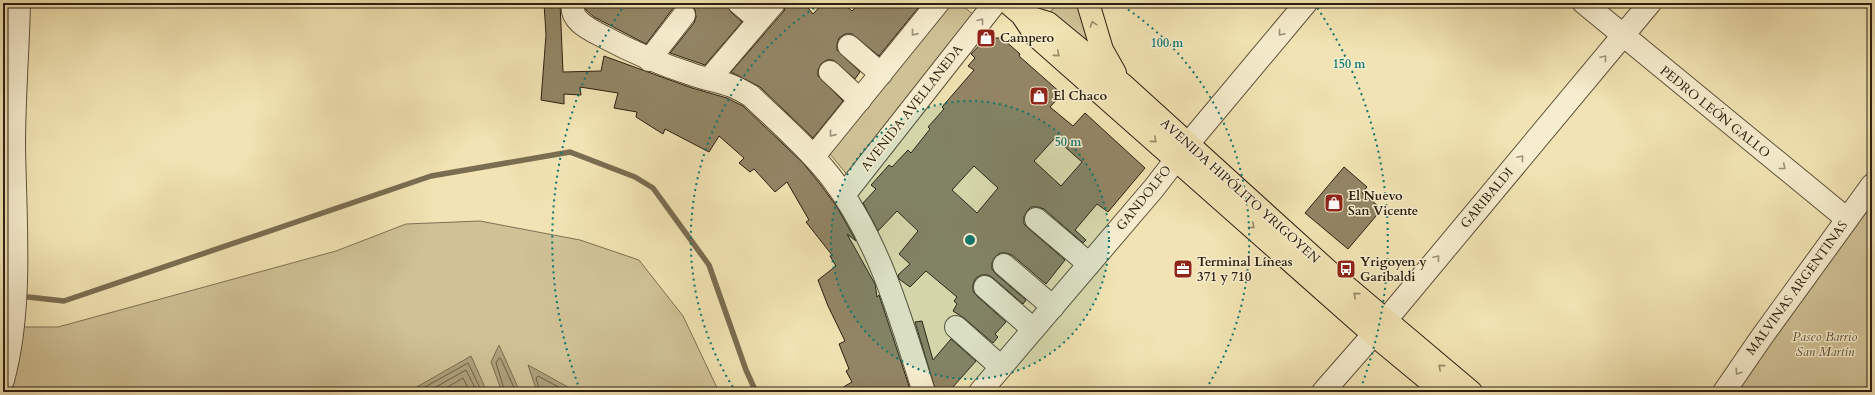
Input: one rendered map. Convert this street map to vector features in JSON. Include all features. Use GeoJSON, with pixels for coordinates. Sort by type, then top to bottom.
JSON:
{"type":"FeatureCollection","features":[{"type":"Feature","properties":{"kind":"main road"},"geometry":{"type":"LineString","coordinates":[[1017,7],[1041,3]]}},
{"type":"Feature","properties":{"kind":"main road"},"geometry":{"type":"LineString","coordinates":[[1088,3],[1102,50],[1122,84]]}},
{"type":"Feature","properties":{"kind":"main road","name":"AVENIDA HIPÓLITO YRIGOYEN"},"geometry":{"type":"LineString","coordinates":[[1017,7],[1048,23],[1122,84],[1182,152]]}},
{"type":"Feature","properties":{"kind":"main road","name":"AVENIDA HIPÓLITO YRIGOYEN"},"geometry":{"type":"LineString","coordinates":[[1017,7],[1036,36],[1182,152],[1379,327],[1443,392]]}},
{"type":"Feature","properties":{"kind":"main road","name":"AVENIDA HIPÓLITO YRIGOYEN"},"geometry":{"type":"LineString","coordinates":[[1379,327],[1471,392]]}},
{"type":"Feature","properties":{"kind":"street"},"geometry":{"type":"LineString","coordinates":[[3,380],[14,327],[16,228],[14,143],[19,3]]}},
{"type":"Feature","properties":{"kind":"street"},"geometry":{"type":"LineString","coordinates":[[573,3],[575,15],[582,25],[649,60],[742,90],[751,96],[814,156],[844,195],[876,252],[889,286],[924,392]]}},
{"type":"Feature","properties":{"kind":"street"},"geometry":{"type":"LineString","coordinates":[[739,3],[759,20]]}},
{"type":"Feature","properties":{"kind":"street"},"geometry":{"type":"LineString","coordinates":[[711,77],[774,3]]}},
{"type":"Feature","properties":{"kind":"street"},"geometry":{"type":"LineString","coordinates":[[814,156],[938,3]]}},
{"type":"Feature","properties":{"kind":"street","name":"AVENIDA AVELLANEDA"},"geometry":{"type":"LineString","coordinates":[[844,195],[995,3]]}},
{"type":"Feature","properties":{"kind":"street","name":"GANDOLFO"},"geometry":{"type":"LineString","coordinates":[[980,392],[1154,188],[1182,152],[1306,3]]}},
{"type":"Feature","properties":{"kind":"street","name":"PEDRO LEÓN GALLO"},"geometry":{"type":"LineString","coordinates":[[1584,3],[1622,36],[1847,219]]}},
{"type":"Feature","properties":{"kind":"street","name":"GARIBALDI"},"geometry":{"type":"LineString","coordinates":[[1323,392],[1650,3]]}},
{"type":"Feature","properties":{"kind":"street"},"geometry":{"type":"LineString","coordinates":[[649,60],[684,15]]}},
{"type":"Feature","properties":{"kind":"street"},"geometry":{"type":"LineString","coordinates":[[849,46],[881,74]]}},
{"type":"Feature","properties":{"kind":"street"},"geometry":{"type":"LineString","coordinates":[[830,72],[860,100]]}},
{"type":"Feature","properties":{"kind":"street","name":"MALVINAS ARGENTINAS"},"geometry":{"type":"LineString","coordinates":[[1724,392],[1761,338],[1872,185]]}},
{"type":"Feature","properties":{"kind":"street"},"geometry":{"type":"LineString","coordinates":[[1036,219],[1089,264]]}},
{"type":"Feature","properties":{"kind":"street"},"geometry":{"type":"LineString","coordinates":[[1004,265],[1053,307]]}},
{"type":"Feature","properties":{"kind":"street"},"geometry":{"type":"LineString","coordinates":[[985,287],[1033,329]]}},
{"type":"Feature","properties":{"kind":"street"},"geometry":{"type":"LineString","coordinates":[[956,327],[1001,367]]}},
{"type":"Feature","properties":{"kind":"green space"},"geometry":{"type":"Polygon","coordinates":[[[948,3],[959,3],[974,15],[849,177],[830,154],[948,3]]]}},
{"type":"Feature","properties":{"kind":"green space"},"geometry":{"type":"Polygon","coordinates":[[[1060,3],[1079,3],[1094,56],[1046,15],[1060,3]]]}},
{"type":"Feature","properties":{"kind":"green space","name":"Paseo Barrio San Martín"},"geometry":{"type":"Polygon","coordinates":[[[1872,196],[1872,392],[1734,392],[1872,196]]]}},
{"type":"Feature","properties":{"kind":"green space"},"geometry":{"type":"Polygon","coordinates":[[[480,221],[580,240],[639,260],[683,316],[719,392],[3,392],[3,380],[14,327],[58,327],[336,251],[406,224],[480,221]]]}},
{"type":"Feature","properties":{"kind":"water"},"geometry":{"type":"Polygon","coordinates":[[[499,345],[520,392],[502,392],[491,362],[499,345]]]}},
{"type":"Feature","properties":{"kind":"water"},"geometry":{"type":"Polygon","coordinates":[[[471,356],[487,392],[408,392],[471,356]]]}},
{"type":"Feature","properties":{"kind":"water"},"geometry":{"type":"Polygon","coordinates":[[[528,365],[577,392],[537,392],[528,365]]]}},
{"type":"Feature","properties":{"kind":"building"},"geometry":{"type":"Polygon","coordinates":[[[544,3],[560,3],[563,72],[601,71],[604,56],[692,88],[727,98],[743,106],[803,163],[837,207],[856,241],[847,234],[875,284],[877,297],[879,295],[911,392],[835,392],[852,382],[846,371],[849,369],[839,344],[845,341],[828,306],[818,280],[836,266],[830,256],[832,255],[806,222],[809,220],[787,182],[775,192],[754,169],[750,172],[739,163],[744,158],[719,136],[709,152],[665,129],[663,134],[636,117],[637,112],[614,108],[618,93],[580,87],[581,95],[564,94],[564,104],[541,100],[546,35],[544,3]]]}},
{"type":"Feature","properties":{"kind":"building"},"geometry":{"type":"Polygon","coordinates":[[[585,3],[682,3],[674,7],[646,44],[594,17],[586,10],[585,3]]]}},
{"type":"Feature","properties":{"kind":"building"},"geometry":{"type":"Polygon","coordinates":[[[687,3],[727,3],[731,12],[742,22],[705,65],[670,53],[694,23],[696,17],[695,10],[692,5],[687,3]]]}},
{"type":"Feature","properties":{"kind":"building"},"geometry":{"type":"Polygon","coordinates":[[[786,3],[804,3],[813,14],[823,3],[842,3],[852,11],[860,3],[922,3],[879,56],[852,34],[845,34],[839,38],[837,50],[860,72],[855,79],[833,60],[827,60],[821,64],[818,70],[818,76],[843,101],[813,138],[760,87],[731,72],[784,11],[786,3]]]}},
{"type":"Feature","properties":{"kind":"building"},"geometry":{"type":"Polygon","coordinates":[[[986,38],[1002,38],[1020,54],[1019,56],[1062,94],[1050,107],[1073,126],[1085,113],[1145,168],[1108,212],[1097,204],[1075,230],[1086,240],[1083,243],[1044,209],[1031,207],[1027,211],[1024,217],[1024,224],[1065,260],[1046,284],[1012,255],[1000,253],[995,257],[992,263],[992,269],[1026,300],[1023,304],[988,275],[981,275],[975,279],[973,291],[1006,322],[995,334],[998,337],[993,343],[964,318],[953,311],[957,304],[954,301],[957,297],[926,271],[910,287],[899,279],[898,275],[910,264],[899,254],[918,231],[897,211],[878,231],[863,203],[876,189],[871,185],[889,165],[892,167],[908,150],[911,153],[930,129],[928,127],[944,109],[942,107],[974,70],[968,66],[975,58],[971,54],[986,38]],[[1055,138],[1034,161],[1061,186],[1082,162],[1055,138]],[[974,166],[952,190],[977,213],[998,188],[974,166]]]}},
{"type":"Feature","properties":{"kind":"building"},"geometry":{"type":"Polygon","coordinates":[[[1344,167],[1367,187],[1362,193],[1382,209],[1348,249],[1305,213],[1344,167]]]}},
{"type":"Feature","properties":{"kind":"building"},"geometry":{"type":"Polygon","coordinates":[[[922,321],[933,360],[951,339],[976,361],[953,387],[946,392],[936,392],[915,322],[922,321]]]}},
{"type":"Feature","properties":{"kind":"waterway"},"geometry":{"type":"LineString","coordinates":[[19,296],[64,301],[431,176],[570,152],[635,177],[653,188],[709,265],[746,370],[756,392]]}},
{"type":"Feature","properties":{"kind":"place","name":"Campero"},"geometry":{"type":"Point","coordinates":[986,38]}},
{"type":"Feature","properties":{"kind":"place","name":"El Chaco"},"geometry":{"type":"Point","coordinates":[1039,96]}},
{"type":"Feature","properties":{"kind":"place","name":"El Nuevo San Vicente"},"geometry":{"type":"Point","coordinates":[1334,203]}},
{"type":"Feature","properties":{"kind":"place","name":"Terminal Líneas 371 y 710"},"geometry":{"type":"Point","coordinates":[1183,269]}},
{"type":"Feature","properties":{"kind":"place","name":"Yrigoyen y Garibaldi"},"geometry":{"type":"Point","coordinates":[1346,269]}}]}
